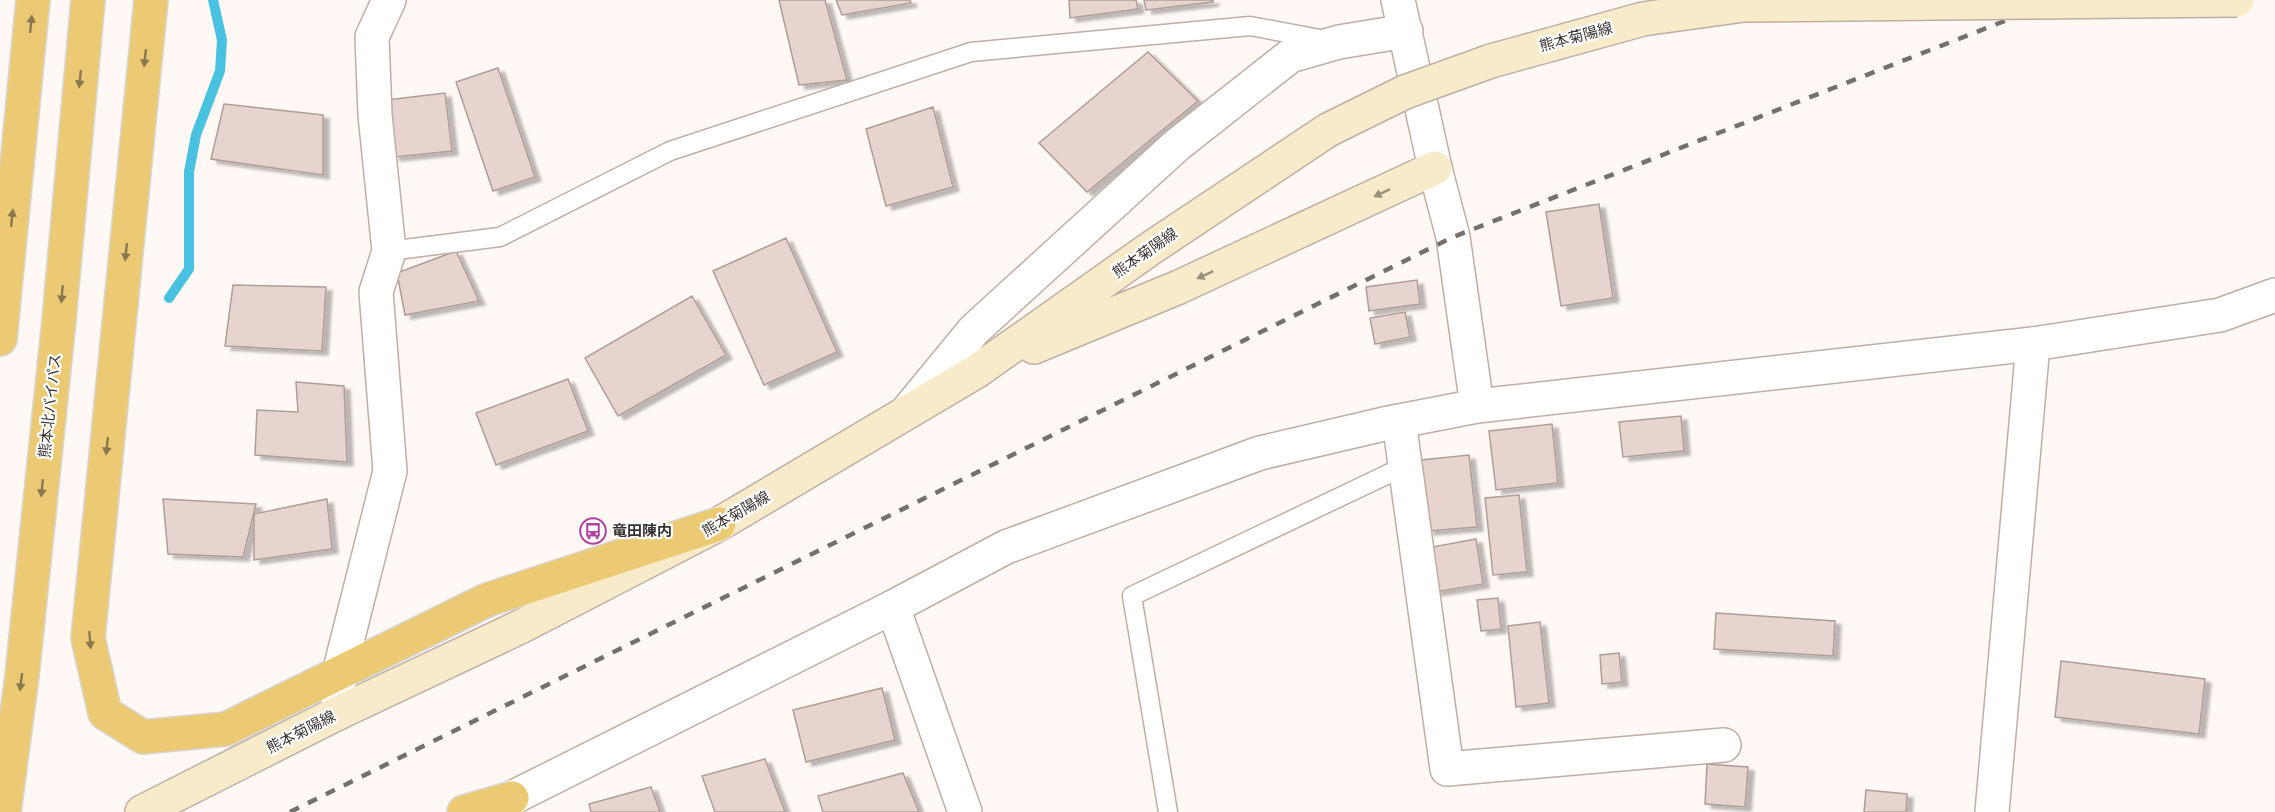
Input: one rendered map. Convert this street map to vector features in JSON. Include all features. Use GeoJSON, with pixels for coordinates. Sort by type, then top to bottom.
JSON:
{"type":"FeatureCollection","features":[{"type":"Feature","properties":{"kind":"highway"},"geometry":{"type":"LineString","coordinates":[[0,339],[33,0]]}},
{"type":"Feature","properties":{"kind":"highway","name":"熊本北バイパス"},"geometry":{"type":"LineString","coordinates":[[4,812],[22,676],[59,320],[88,0]]}},
{"type":"Feature","properties":{"kind":"highway"},"geometry":{"type":"LineString","coordinates":[[150,0],[88,638],[105,713],[143,737],[226,729],[487,600],[719,524]]}},
{"type":"Feature","properties":{"kind":"highway"},"geometry":{"type":"LineString","coordinates":[[464,812],[505,805]]}},
{"type":"Feature","properties":{"kind":"main road","name":"熊本菊陽線"},"geometry":{"type":"LineString","coordinates":[[142,812],[338,713],[520,627],[719,524],[976,371],[1152,248],[1328,130],[1405,92],[1491,61],[1644,19],[1744,5],[2237,0]]}},
{"type":"Feature","properties":{"kind":"main road"},"geometry":{"type":"LineString","coordinates":[[976,371],[1179,287],[1435,168]]}},
{"type":"Feature","properties":{"kind":"street"},"geometry":{"type":"LineString","coordinates":[[338,713],[339,673],[390,471],[376,292],[389,251],[375,115],[372,37],[388,0]]}},
{"type":"Feature","properties":{"kind":"street"},"geometry":{"type":"LineString","coordinates":[[1398,0],[1435,168],[1453,237],[1477,406]]}},
{"type":"Feature","properties":{"kind":"street"},"geometry":{"type":"LineString","coordinates":[[906,413],[974,330],[1177,145],[1290,56],[1339,42],[1406,31]]}},
{"type":"Feature","properties":{"kind":"street"},"geometry":{"type":"LineString","coordinates":[[505,805],[1006,547],[1260,453],[1399,421],[1477,406],[2033,344],[2220,315],[2275,295]]}},
{"type":"Feature","properties":{"kind":"street"},"geometry":{"type":"LineString","coordinates":[[1992,812],[2033,344]]}},
{"type":"Feature","properties":{"kind":"street"},"geometry":{"type":"LineString","coordinates":[[1399,421],[1447,769],[1724,745]]}},
{"type":"Feature","properties":{"kind":"street"},"geometry":{"type":"LineString","coordinates":[[893,607],[965,812]]}},
{"type":"Feature","properties":{"kind":"lane"},"geometry":{"type":"LineString","coordinates":[[389,251],[500,237],[670,152],[971,52],[1250,26],[1339,42]]}},
{"type":"Feature","properties":{"kind":"lane"},"geometry":{"type":"LineString","coordinates":[[1168,812],[1132,596],[1405,466]]}},
{"type":"Feature","properties":{"kind":"building"},"geometry":{"type":"Polygon","coordinates":[[[779,0],[825,0],[847,80],[799,85],[779,0]]]}},
{"type":"Feature","properties":{"kind":"building"},"geometry":{"type":"Polygon","coordinates":[[[836,0],[910,0],[911,3],[842,15],[836,0]]]}},
{"type":"Feature","properties":{"kind":"building"},"geometry":{"type":"Polygon","coordinates":[[[1069,0],[1136,0],[1138,9],[1070,18],[1069,0]]]}},
{"type":"Feature","properties":{"kind":"building"},"geometry":{"type":"Polygon","coordinates":[[[1144,0],[1213,0],[1213,2],[1146,10],[1144,0]]]}},
{"type":"Feature","properties":{"kind":"building"},"geometry":{"type":"Polygon","coordinates":[[[1148,52],[1198,101],[1087,192],[1039,143],[1148,52]]]}},
{"type":"Feature","properties":{"kind":"building"},"geometry":{"type":"Polygon","coordinates":[[[498,68],[535,177],[493,191],[456,82],[498,68]]]}},
{"type":"Feature","properties":{"kind":"building"},"geometry":{"type":"Polygon","coordinates":[[[445,93],[452,151],[394,157],[387,100],[445,93]]]}},
{"type":"Feature","properties":{"kind":"building"},"geometry":{"type":"Polygon","coordinates":[[[224,104],[323,115],[323,175],[211,159],[224,104]]]}},
{"type":"Feature","properties":{"kind":"building"},"geometry":{"type":"Polygon","coordinates":[[[933,107],[953,187],[886,206],[866,129],[933,107]]]}},
{"type":"Feature","properties":{"kind":"building"},"geometry":{"type":"Polygon","coordinates":[[[1599,204],[1613,298],[1561,306],[1546,212],[1599,204]]]}},
{"type":"Feature","properties":{"kind":"building"},"geometry":{"type":"Polygon","coordinates":[[[786,238],[837,352],[764,385],[713,271],[786,238]]]}},
{"type":"Feature","properties":{"kind":"building"},"geometry":{"type":"Polygon","coordinates":[[[456,251],[479,301],[405,315],[397,273],[456,251]]]}},
{"type":"Feature","properties":{"kind":"building"},"geometry":{"type":"Polygon","coordinates":[[[1417,280],[1420,304],[1369,311],[1366,287],[1417,280]]]}},
{"type":"Feature","properties":{"kind":"building"},"geometry":{"type":"Polygon","coordinates":[[[233,285],[326,287],[322,351],[225,346],[233,285]]]}},
{"type":"Feature","properties":{"kind":"building"},"geometry":{"type":"Polygon","coordinates":[[[692,296],[726,355],[618,416],[585,358],[692,296]]]}},
{"type":"Feature","properties":{"kind":"building"},"geometry":{"type":"Polygon","coordinates":[[[1405,312],[1410,337],[1375,344],[1370,318],[1405,312]]]}},
{"type":"Feature","properties":{"kind":"building"},"geometry":{"type":"Polygon","coordinates":[[[568,379],[588,431],[496,465],[476,413],[568,379]]]}},
{"type":"Feature","properties":{"kind":"building"},"geometry":{"type":"Polygon","coordinates":[[[296,382],[344,386],[347,462],[255,455],[257,410],[298,412],[296,382]]]}},
{"type":"Feature","properties":{"kind":"building"},"geometry":{"type":"Polygon","coordinates":[[[1681,416],[1684,451],[1623,457],[1619,422],[1681,416]]]}},
{"type":"Feature","properties":{"kind":"building"},"geometry":{"type":"Polygon","coordinates":[[[1552,424],[1558,483],[1496,490],[1489,431],[1552,424]]]}},
{"type":"Feature","properties":{"kind":"building"},"geometry":{"type":"Polygon","coordinates":[[[1469,455],[1477,527],[1428,531],[1421,460],[1469,455]]]}},
{"type":"Feature","properties":{"kind":"building"},"geometry":{"type":"Polygon","coordinates":[[[1519,495],[1527,572],[1493,575],[1485,498],[1519,495]]]}},
{"type":"Feature","properties":{"kind":"building"},"geometry":{"type":"Polygon","coordinates":[[[163,499],[256,504],[243,557],[168,554],[163,499]]]}},
{"type":"Feature","properties":{"kind":"building"},"geometry":{"type":"Polygon","coordinates":[[[327,499],[332,549],[254,560],[254,514],[327,499]]]}},
{"type":"Feature","properties":{"kind":"building"},"geometry":{"type":"Polygon","coordinates":[[[1476,539],[1483,584],[1435,592],[1427,548],[1476,539]]]}},
{"type":"Feature","properties":{"kind":"building"},"geometry":{"type":"Polygon","coordinates":[[[1498,598],[1501,629],[1481,631],[1477,600],[1498,598]]]}},
{"type":"Feature","properties":{"kind":"building"},"geometry":{"type":"Polygon","coordinates":[[[1716,613],[1835,621],[1833,656],[1714,649],[1716,613]]]}},
{"type":"Feature","properties":{"kind":"building"},"geometry":{"type":"Polygon","coordinates":[[[1540,622],[1549,703],[1516,707],[1508,626],[1540,622]]]}},
{"type":"Feature","properties":{"kind":"building"},"geometry":{"type":"Polygon","coordinates":[[[1619,653],[1622,682],[1602,684],[1600,655],[1619,653]]]}},
{"type":"Feature","properties":{"kind":"building"},"geometry":{"type":"Polygon","coordinates":[[[2061,661],[2205,679],[2199,734],[2055,717],[2061,661]]]}},
{"type":"Feature","properties":{"kind":"building"},"geometry":{"type":"Polygon","coordinates":[[[882,688],[895,740],[806,762],[793,710],[882,688]]]}},
{"type":"Feature","properties":{"kind":"building"},"geometry":{"type":"Polygon","coordinates":[[[765,759],[785,812],[715,812],[702,776],[765,759]]]}},
{"type":"Feature","properties":{"kind":"building"},"geometry":{"type":"Polygon","coordinates":[[[1707,764],[1748,767],[1745,807],[1705,804],[1707,764]]]}},
{"type":"Feature","properties":{"kind":"building"},"geometry":{"type":"Polygon","coordinates":[[[903,773],[919,812],[823,812],[818,796],[903,773]]]}},
{"type":"Feature","properties":{"kind":"building"},"geometry":{"type":"Polygon","coordinates":[[[651,787],[660,812],[591,812],[589,804],[651,787]]]}},
{"type":"Feature","properties":{"kind":"building"},"geometry":{"type":"Polygon","coordinates":[[[1866,790],[1907,794],[1906,812],[1864,812],[1866,790]]]}},
{"type":"Feature","properties":{"kind":"waterway"},"geometry":{"type":"LineString","coordinates":[[169,298],[189,269],[189,172],[196,135],[220,71],[222,40],[213,0]]}},
{"type":"Feature","properties":{"kind":"railway"},"geometry":{"type":"LineString","coordinates":[[290,812],[1453,237],[2058,0]]}},
{"type":"Feature","properties":{"kind":"place","name":"竜田陳内"},"geometry":{"type":"Point","coordinates":[593,531]}}]}
